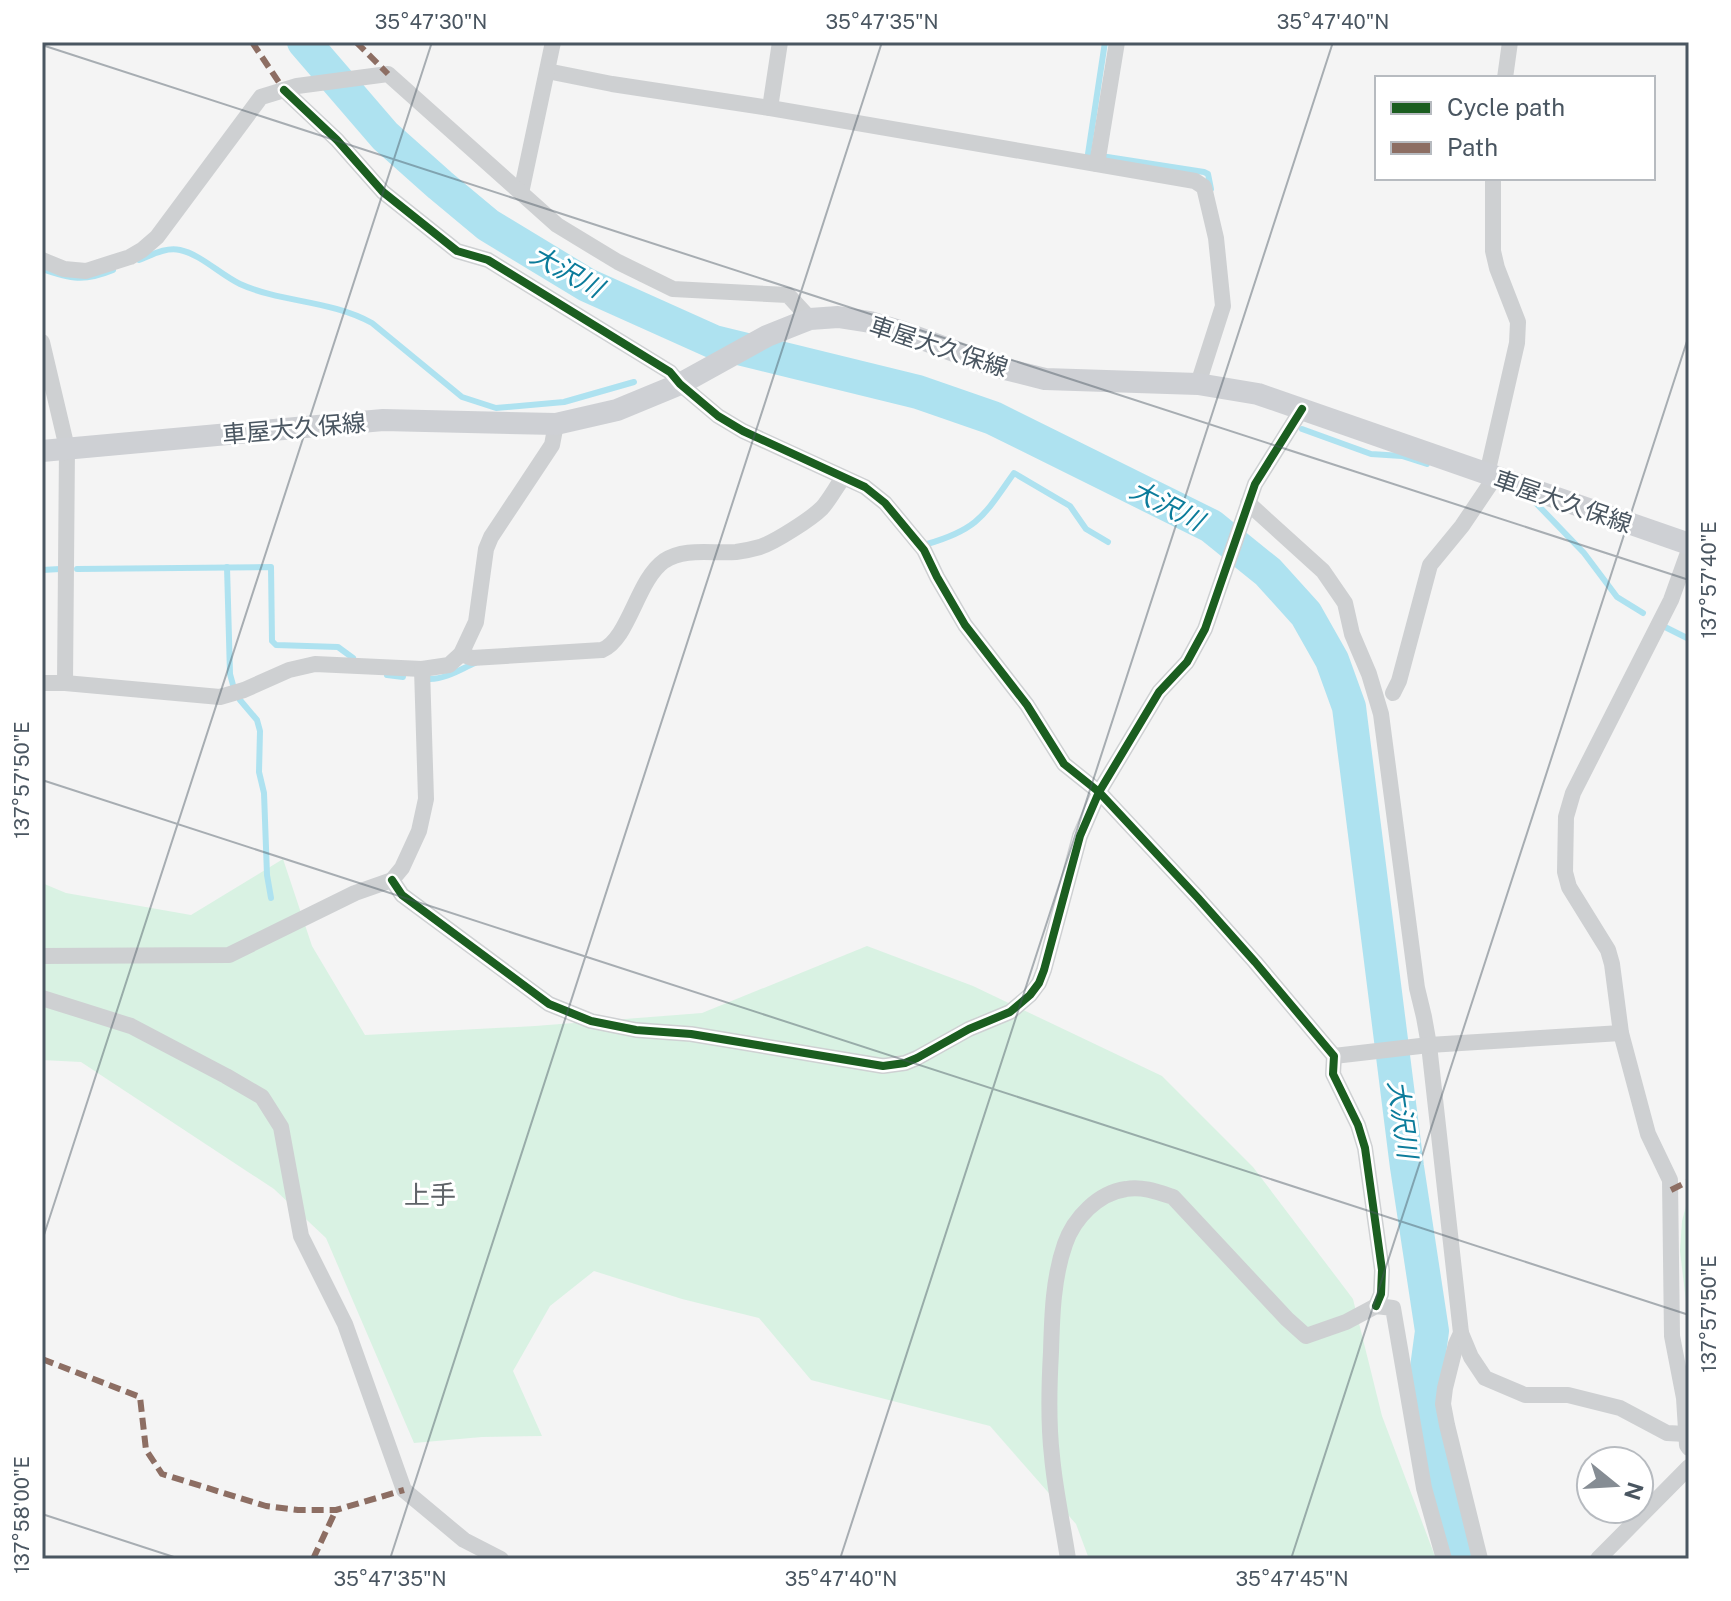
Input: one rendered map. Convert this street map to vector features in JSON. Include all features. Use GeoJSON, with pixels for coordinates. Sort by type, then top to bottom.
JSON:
{"type":"FeatureCollection","features":[{"type":"Feature","properties":{"kind":"main road","name":"車屋大久保線"},"geometry":{"type":"LineString","coordinates":[[42,451],[383,420],[556,424],[617,410],[688,379],[767,336],[803,321],[838,317],[870,322],[997,367],[1045,379],[1198,384],[1258,394],[1689,544]]}},
{"type":"Feature","properties":{"kind":"street"},"geometry":{"type":"LineString","coordinates":[[521,193],[553,42]]}},
{"type":"Feature","properties":{"kind":"street"},"geometry":{"type":"LineString","coordinates":[[770,108],[780,42]]}},
{"type":"Feature","properties":{"kind":"street"},"geometry":{"type":"LineString","coordinates":[[1098,158],[1117,42]]}},
{"type":"Feature","properties":{"kind":"street"},"geometry":{"type":"LineString","coordinates":[[1505,76],[1510,42]]}},
{"type":"Feature","properties":{"kind":"street"},"geometry":{"type":"LineString","coordinates":[[547,71],[612,84],[1098,158],[1195,181],[1204,187],[1216,238],[1223,306],[1198,384]]}},
{"type":"Feature","properties":{"kind":"street"},"geometry":{"type":"LineString","coordinates":[[42,260],[64,269],[86,271],[142,250],[157,237],[261,97],[291,88],[388,74],[557,225],[618,262],[673,289],[788,295],[803,321]]}},
{"type":"Feature","properties":{"kind":"street"},"geometry":{"type":"LineString","coordinates":[[291,88],[383,192],[457,251],[488,260],[670,372],[688,379],[718,416],[743,431],[865,487],[885,503],[924,550],[965,625],[1027,705],[1064,764],[1099,792],[1208,908],[1334,1056],[1333,1074],[1358,1125],[1365,1148],[1382,1270],[1381,1294],[1376,1306]]}},
{"type":"Feature","properties":{"kind":"street"},"geometry":{"type":"LineString","coordinates":[[1393,693],[1399,681],[1430,565],[1462,526],[1491,476],[1517,343],[1518,322],[1493,251],[1493,180]]}},
{"type":"Feature","properties":{"kind":"street"},"geometry":{"type":"LineString","coordinates":[[42,342],[67,448],[65,683]]}},
{"type":"Feature","properties":{"kind":"street"},"geometry":{"type":"LineString","coordinates":[[392,880],[402,895],[549,1004],[591,1021],[883,1066],[917,1058],[969,1029],[1010,1012],[1039,983],[1080,836],[1099,792],[1159,692],[1187,662],[1205,629],[1255,484],[1302,409]]}},
{"type":"Feature","properties":{"kind":"street"},"geometry":{"type":"LineString","coordinates":[[42,683],[220,697],[289,670],[315,664],[422,669],[449,665],[461,654],[476,622],[486,549],[491,537],[552,445],[556,424]]}},
{"type":"Feature","properties":{"kind":"street"},"geometry":{"type":"LineString","coordinates":[[461,654],[472,658],[610,647],[648,579],[664,561],[684,553],[737,552],[761,547],[822,507],[843,478]]}},
{"type":"Feature","properties":{"kind":"street"},"geometry":{"type":"LineString","coordinates":[[1246,509],[1323,571],[1345,603],[1352,634],[1381,714],[1417,988],[1424,1017],[1424,1045],[1461,1333],[1471,1357],[1485,1378],[1525,1395],[1568,1395],[1620,1408],[1688,1441],[1684,1377],[1672,1336],[1670,1180],[1648,1134],[1621,1033],[1608,950],[1569,887],[1565,872],[1566,817],[1573,793],[1671,600],[1689,550]]}},
{"type":"Feature","properties":{"kind":"street"},"geometry":{"type":"LineString","coordinates":[[42,956],[229,955],[355,893],[392,880],[402,868],[419,831],[426,799],[422,669]]}},
{"type":"Feature","properties":{"kind":"street"},"geometry":{"type":"LineString","coordinates":[[42,998],[131,1026],[262,1097],[281,1127],[301,1236],[345,1324],[404,1490],[464,1540],[501,1559]]}},
{"type":"Feature","properties":{"kind":"street"},"geometry":{"type":"LineString","coordinates":[[1334,1056],[1424,1045],[1621,1033]]}},
{"type":"Feature","properties":{"kind":"street"},"geometry":{"type":"LineString","coordinates":[[1068,1559],[1052,1456],[1049,1394],[1057,1275],[1065,1241],[1084,1212],[1105,1195],[1126,1188],[1149,1189],[1173,1197],[1306,1336],[1346,1322],[1376,1306],[1393,1308],[1424,1488],[1444,1559]]}},
{"type":"Feature","properties":{"kind":"street"},"geometry":{"type":"LineString","coordinates":[[1461,1333],[1443,1404],[1480,1559]]}},
{"type":"Feature","properties":{"kind":"street"},"geometry":{"type":"LineString","coordinates":[[1598,1559],[1689,1467]]}},
{"type":"Feature","properties":{"kind":"green space"},"geometry":{"type":"Polygon","coordinates":[[[283,859],[312,946],[365,1035],[702,1013],[867,946],[973,986],[1162,1076],[1253,1167],[1353,1299],[1382,1416],[1436,1559],[1089,1559],[1076,1524],[990,1426],[811,1380],[759,1318],[682,1299],[594,1271],[550,1306],[513,1371],[542,1436],[414,1443],[326,1238],[274,1189],[81,1062],[42,1060],[42,883],[66,893],[191,915],[283,859]]]}},
{"type":"Feature","properties":{"kind":"green space"},"geometry":{"type":"Polygon","coordinates":[[[1689,1195],[1689,1327],[1680,1251],[1682,1221],[1689,1195]]]}},
{"type":"Feature","properties":{"kind":"waterway","name":"大沢川"},"geometry":{"type":"LineString","coordinates":[[304,42],[385,136],[440,185],[488,225],[587,285],[714,342],[918,392],[993,418],[1211,526],[1268,572],[1306,614],[1332,660],[1349,707],[1407,1167],[1432,1331],[1423,1397],[1441,1491],[1461,1559]]}},
{"type":"Feature","properties":{"kind":"waterway"},"geometry":{"type":"LineString","coordinates":[[1105,42],[1088,154],[1204,172],[1208,174],[1211,189]]}},
{"type":"Feature","properties":{"kind":"waterway"},"geometry":{"type":"LineString","coordinates":[[139,260],[164,251],[180,250],[240,284],[356,316],[372,323],[462,397],[496,408],[564,402],[634,382]]}},
{"type":"Feature","properties":{"kind":"waterway"},"geometry":{"type":"LineString","coordinates":[[42,269],[78,278],[113,270]]}},
{"type":"Feature","properties":{"kind":"waterway"},"geometry":{"type":"LineString","coordinates":[[1302,429],[1371,454],[1402,456],[1427,464]]}},
{"type":"Feature","properties":{"kind":"waterway"},"geometry":{"type":"LineString","coordinates":[[927,544],[958,532],[979,519],[1014,473],[1070,506],[1086,529],[1108,542]]}},
{"type":"Feature","properties":{"kind":"waterway"},"geometry":{"type":"LineString","coordinates":[[1532,499],[1584,553],[1617,597],[1643,613]]}},
{"type":"Feature","properties":{"kind":"waterway"},"geometry":{"type":"LineString","coordinates":[[227,567],[230,674],[233,685]]}},
{"type":"Feature","properties":{"kind":"waterway"},"geometry":{"type":"LineString","coordinates":[[77,569],[271,567],[272,641],[276,645],[338,647],[353,658]]}},
{"type":"Feature","properties":{"kind":"waterway"},"geometry":{"type":"LineString","coordinates":[[42,570],[60,569]]}},
{"type":"Feature","properties":{"kind":"waterway"},"geometry":{"type":"LineString","coordinates":[[1663,626],[1689,639]]}},
{"type":"Feature","properties":{"kind":"waterway"},"geometry":{"type":"LineString","coordinates":[[430,679],[448,676],[475,663]]}},
{"type":"Feature","properties":{"kind":"waterway"},"geometry":{"type":"LineString","coordinates":[[387,675],[403,677]]}},
{"type":"Feature","properties":{"kind":"waterway"},"geometry":{"type":"LineString","coordinates":[[240,700],[257,720],[260,731],[259,772],[264,793],[267,875],[271,898]]}},
{"type":"Feature","properties":{"kind":"marked path"},"geometry":{"type":"LineString","coordinates":[[252,42],[284,90]]}},
{"type":"Feature","properties":{"kind":"marked path"},"geometry":{"type":"LineString","coordinates":[[356,42],[388,74]]}},
{"type":"Feature","properties":{"kind":"marked path"},"geometry":{"type":"LineString","coordinates":[[1671,1190],[1689,1181]]}},
{"type":"Feature","properties":{"kind":"marked path"},"geometry":{"type":"LineString","coordinates":[[42,1359],[140,1397],[146,1450],[162,1474],[266,1506],[298,1510],[336,1510],[404,1490]]}},
{"type":"Feature","properties":{"kind":"marked path"},"geometry":{"type":"LineString","coordinates":[[313,1559],[336,1510]]}},
{"type":"Feature","properties":{"kind":"cycle path"},"geometry":{"type":"LineString","coordinates":[[284,90],[337,140],[383,192],[457,251],[488,260],[670,372],[718,416],[743,431],[865,487],[885,503],[924,550],[965,625],[1027,705],[1064,764],[1099,792],[1198,898],[1334,1056],[1333,1074],[1358,1125],[1365,1148],[1382,1270],[1381,1294],[1376,1306]]}},
{"type":"Feature","properties":{"kind":"cycle path"},"geometry":{"type":"LineString","coordinates":[[392,880],[402,895],[549,1004],[591,1021],[883,1066],[917,1058],[969,1029],[1010,1012],[1039,983],[1080,836],[1099,792],[1159,692],[1187,662],[1205,629],[1255,484],[1302,409]]}},
{"type":"Feature","properties":{"kind":"district","name":"上手"},"geometry":{"type":"Point","coordinates":[430,1194]}}]}
